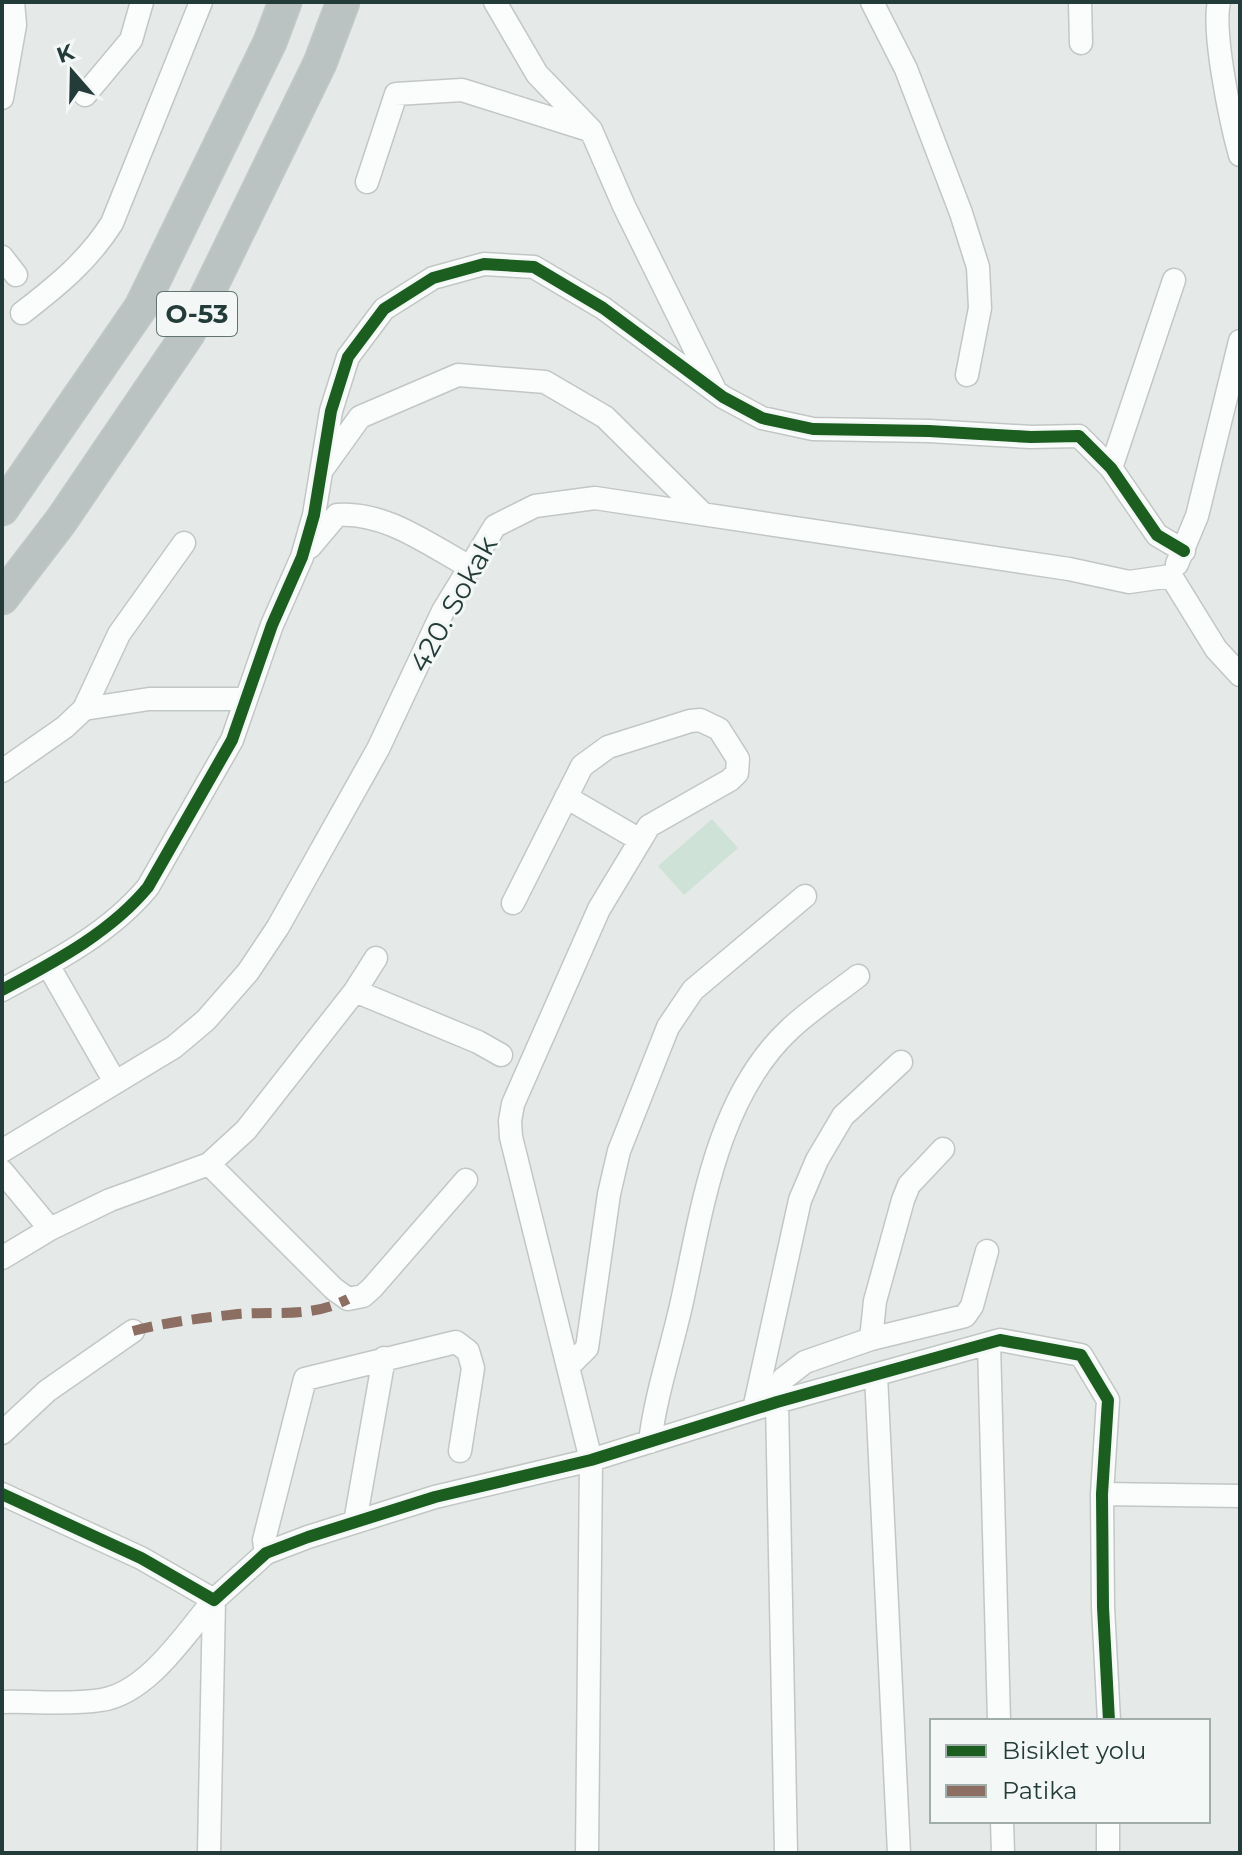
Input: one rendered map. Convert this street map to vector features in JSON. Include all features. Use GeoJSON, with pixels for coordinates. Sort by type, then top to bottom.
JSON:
{"type":"FeatureCollection","features":[{"type":"Feature","properties":{"kind":"highway","name":"O-53"},"geometry":{"type":"LineString","coordinates":[[2,509],[141,307],[270,42],[285,2]]}},
{"type":"Feature","properties":{"kind":"highway","name":"O-53"},"geometry":{"type":"LineString","coordinates":[[2,598],[61,521],[188,334],[320,63],[343,2]]}},
{"type":"Feature","properties":{"kind":"street"},"geometry":{"type":"LineString","coordinates":[[2,98],[15,25],[13,2]]}},
{"type":"Feature","properties":{"kind":"street"},"geometry":{"type":"LineString","coordinates":[[85,95],[131,40],[142,2]]}},
{"type":"Feature","properties":{"kind":"street"},"geometry":{"type":"LineString","coordinates":[[22,313],[71,275],[96,249],[112,223],[201,2]]}},
{"type":"Feature","properties":{"kind":"street"},"geometry":{"type":"LineString","coordinates":[[495,2],[537,74],[591,130],[624,206],[716,392]]}},
{"type":"Feature","properties":{"kind":"street"},"geometry":{"type":"LineString","coordinates":[[872,2],[906,69],[961,213],[978,267],[980,308],[967,375]]}},
{"type":"Feature","properties":{"kind":"street"},"geometry":{"type":"LineString","coordinates":[[1080,2],[1081,43]]}},
{"type":"Feature","properties":{"kind":"street"},"geometry":{"type":"LineString","coordinates":[[1219,2],[1217,13],[1224,74],[1240,155]]}},
{"type":"Feature","properties":{"kind":"street"},"geometry":{"type":"LineString","coordinates":[[367,182],[396,94],[462,90],[591,130]]}},
{"type":"Feature","properties":{"kind":"street"},"geometry":{"type":"LineString","coordinates":[[2,990],[48,965],[133,905],[148,887],[232,740],[272,625],[302,557],[314,515],[331,411],[348,357],[384,309],[433,278],[484,264],[534,267],[603,308],[716,392],[762,418],[813,429],[1079,436],[1111,468],[1157,535],[1184,551]]}},
{"type":"Feature","properties":{"kind":"street"},"geometry":{"type":"LineString","coordinates":[[1111,468],[1174,280]]}},
{"type":"Feature","properties":{"kind":"street"},"geometry":{"type":"LineString","coordinates":[[1240,341],[1197,516],[1171,576],[1216,649],[1240,675]]}},
{"type":"Feature","properties":{"kind":"street"},"geometry":{"type":"LineString","coordinates":[[321,471],[360,417],[458,375],[545,382],[605,417],[703,514]]}},
{"type":"Feature","properties":{"kind":"street","name":"420. Sokak"},"geometry":{"type":"LineString","coordinates":[[2,1151],[174,1047],[206,1020],[248,972],[278,927],[378,749],[443,611],[495,526],[535,506],[595,498],[1069,569],[1129,582],[1171,576]]}},
{"type":"Feature","properties":{"kind":"street"},"geometry":{"type":"LineString","coordinates":[[302,557],[337,515],[350,514],[385,521],[470,567]]}},
{"type":"Feature","properties":{"kind":"street"},"geometry":{"type":"LineString","coordinates":[[2,771],[65,727],[84,709],[119,634],[184,543]]}},
{"type":"Feature","properties":{"kind":"street"},"geometry":{"type":"LineString","coordinates":[[84,709],[149,699],[246,699]]}},
{"type":"Feature","properties":{"kind":"street"},"geometry":{"type":"LineString","coordinates":[[513,903],[582,766],[608,747],[690,721],[700,720],[713,725],[738,759],[737,773],[649,826],[599,909],[513,1104],[510,1121],[511,1137],[591,1460],[587,1853]]}},
{"type":"Feature","properties":{"kind":"street"},"geometry":{"type":"LineString","coordinates":[[566,797],[640,840]]}},
{"type":"Feature","properties":{"kind":"street"},"geometry":{"type":"LineString","coordinates":[[568,1367],[587,1348],[609,1194],[619,1151],[668,1027],[693,990],[805,896]]}},
{"type":"Feature","properties":{"kind":"street"},"geometry":{"type":"LineString","coordinates":[[2,1258],[50,1229],[110,1200],[209,1164],[246,1130],[355,991],[376,958]]}},
{"type":"Feature","properties":{"kind":"street"},"geometry":{"type":"LineString","coordinates":[[48,965],[115,1082]]}},
{"type":"Feature","properties":{"kind":"street"},"geometry":{"type":"LineString","coordinates":[[650,1442],[652,1421],[684,1294],[698,1219],[725,1129],[745,1089],[782,1038],[858,976]]}},
{"type":"Feature","properties":{"kind":"street"},"geometry":{"type":"LineString","coordinates":[[355,991],[478,1042],[501,1055]]}},
{"type":"Feature","properties":{"kind":"street"},"geometry":{"type":"LineString","coordinates":[[754,1409],[807,1180],[843,1116],[901,1062]]}},
{"type":"Feature","properties":{"kind":"street"},"geometry":{"type":"LineString","coordinates":[[871,1339],[875,1301],[909,1185],[943,1149]]}},
{"type":"Feature","properties":{"kind":"street"},"geometry":{"type":"LineString","coordinates":[[209,1164],[334,1289],[348,1299],[363,1296],[372,1288],[466,1180]]}},
{"type":"Feature","properties":{"kind":"street"},"geometry":{"type":"LineString","coordinates":[[2,1171],[50,1229]]}},
{"type":"Feature","properties":{"kind":"street"},"geometry":{"type":"LineString","coordinates":[[786,1853],[777,1402],[783,1379],[798,1365],[871,1339],[965,1316],[974,1301],[987,1251]]}},
{"type":"Feature","properties":{"kind":"street"},"geometry":{"type":"LineString","coordinates":[[2,1433],[47,1391],[133,1331]]}},
{"type":"Feature","properties":{"kind":"street"},"geometry":{"type":"LineString","coordinates":[[2,1702],[99,1701],[122,1693],[150,1675],[214,1600],[266,1553],[355,1522],[485,1483],[591,1460],[777,1402],[1000,1340],[1081,1355],[1108,1400],[1102,1494],[1103,1607],[1109,1719]]}},
{"type":"Feature","properties":{"kind":"street"},"geometry":{"type":"LineString","coordinates":[[266,1553],[264,1540],[305,1379],[451,1341],[465,1347],[473,1368],[460,1451]]}},
{"type":"Feature","properties":{"kind":"street"},"geometry":{"type":"LineString","coordinates":[[989,1343],[999,1719]]}},
{"type":"Feature","properties":{"kind":"street"},"geometry":{"type":"LineString","coordinates":[[355,1522],[384,1358]]}},
{"type":"Feature","properties":{"kind":"street"},"geometry":{"type":"LineString","coordinates":[[876,1375],[899,1853]]}},
{"type":"Feature","properties":{"kind":"street"},"geometry":{"type":"LineString","coordinates":[[2,1494],[141,1558],[214,1600]]}},
{"type":"Feature","properties":{"kind":"street"},"geometry":{"type":"LineString","coordinates":[[1102,1494],[1240,1496]]}},
{"type":"Feature","properties":{"kind":"street"},"geometry":{"type":"LineString","coordinates":[[209,1853],[214,1600]]}},
{"type":"Feature","properties":{"kind":"street"},"geometry":{"type":"LineString","coordinates":[[1002,1823],[1003,1853]]}},
{"type":"Feature","properties":{"kind":"street"},"geometry":{"type":"LineString","coordinates":[[1108,1823],[1108,1853]]}},
{"type":"Feature","properties":{"kind":"green space"},"geometry":{"type":"Polygon","coordinates":[[[712,819],[738,848],[684,895],[658,866],[712,819]]]}},
{"type":"Feature","properties":{"kind":"marked path"},"geometry":{"type":"LineString","coordinates":[[133,1331],[238,1314],[321,1309],[348,1299]]}},
{"type":"Feature","properties":{"kind":"cycle path"},"geometry":{"type":"LineString","coordinates":[[2,990],[99,932],[148,887],[232,740],[272,625],[302,557],[314,515],[331,411],[348,357],[384,309],[433,278],[484,264],[534,267],[603,308],[723,397],[762,418],[813,429],[1079,436],[1111,468],[1157,535],[1184,551]]}},
{"type":"Feature","properties":{"kind":"cycle path"},"geometry":{"type":"LineString","coordinates":[[2,1494],[141,1558],[214,1600],[266,1553],[435,1497],[591,1460],[777,1402],[1000,1340],[1081,1355],[1108,1400],[1102,1494],[1103,1607],[1109,1719]]}}]}
